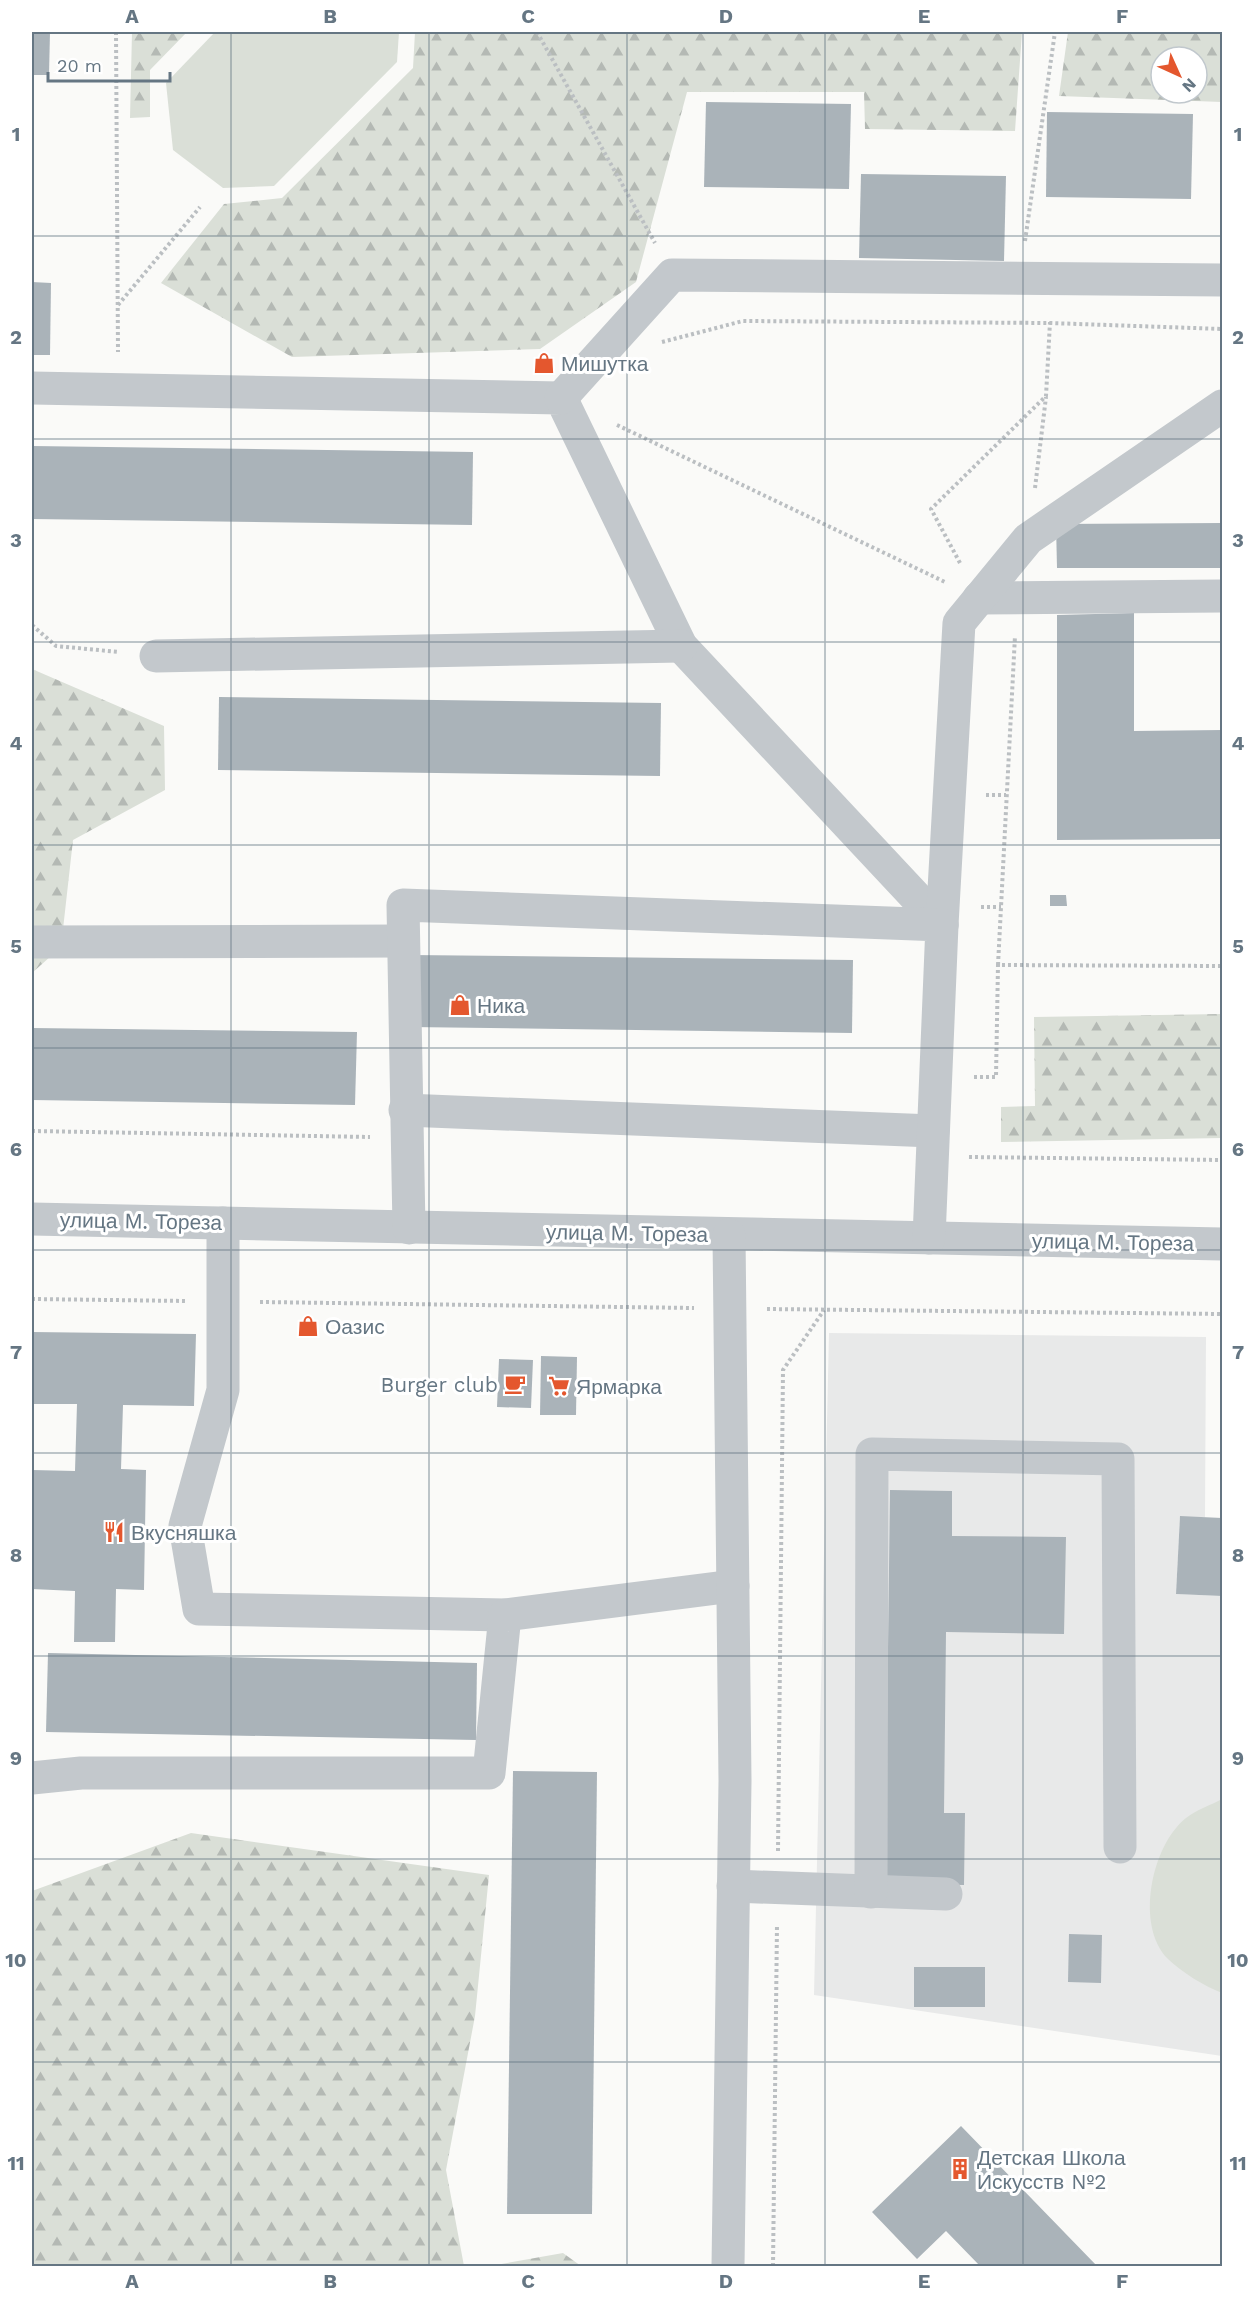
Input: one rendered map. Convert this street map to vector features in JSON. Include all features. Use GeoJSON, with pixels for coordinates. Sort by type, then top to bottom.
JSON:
{"type":"FeatureCollection","features":[{"type":"Feature","properties":{"kind":"street"},"geometry":{"type":"LineString","coordinates":[[32,388],[561,398],[672,275],[1222,279]]}},
{"type":"Feature","properties":{"kind":"street"},"geometry":{"type":"LineString","coordinates":[[561,398],[681,646],[942,925]]}},
{"type":"Feature","properties":{"kind":"street"},"geometry":{"type":"LineString","coordinates":[[929,1239],[942,925],[959,623],[1028,539],[1222,406]]}},
{"type":"Feature","properties":{"kind":"street"},"geometry":{"type":"LineString","coordinates":[[979,598],[1222,597]]}},
{"type":"Feature","properties":{"kind":"street"},"geometry":{"type":"LineString","coordinates":[[156,656],[681,646]]}},
{"type":"Feature","properties":{"kind":"street"},"geometry":{"type":"LineString","coordinates":[[409,1228],[405,1124],[403,905],[942,925]]}},
{"type":"Feature","properties":{"kind":"street"},"geometry":{"type":"LineString","coordinates":[[32,942],[403,941]]}},
{"type":"Feature","properties":{"kind":"street"},"geometry":{"type":"LineString","coordinates":[[405,1124],[933,1143]]}},
{"type":"Feature","properties":{"kind":"street","name":"улица М. Тореза"},"geometry":{"type":"LineString","coordinates":[[32,1219],[1222,1244]]}},
{"type":"Feature","properties":{"kind":"street"},"geometry":{"type":"LineString","coordinates":[[223,1223],[223,1390],[185,1526],[199,1609],[505,1615],[733,1586]]}},
{"type":"Feature","properties":{"kind":"street"},"geometry":{"type":"LineString","coordinates":[[728,2266],[733,1886],[733,1586],[729,1235]]}},
{"type":"Feature","properties":{"kind":"street"},"geometry":{"type":"LineString","coordinates":[[871,1892],[872,1454],[1118,1459],[1120,1847]]}},
{"type":"Feature","properties":{"kind":"street"},"geometry":{"type":"LineString","coordinates":[[32,1779],[81,1773],[489,1773],[505,1615]]}},
{"type":"Feature","properties":{"kind":"street"},"geometry":{"type":"LineString","coordinates":[[733,1886],[946,1894]]}},
{"type":"Feature","properties":{"kind":"path"},"geometry":{"type":"LineString","coordinates":[[116,32],[118,389]]}},
{"type":"Feature","properties":{"kind":"path"},"geometry":{"type":"LineString","coordinates":[[537,32],[672,275]]}},
{"type":"Feature","properties":{"kind":"path"},"geometry":{"type":"LineString","coordinates":[[1028,539],[1046,396],[1050,323],[1036,278],[1055,32]]}},
{"type":"Feature","properties":{"kind":"path"},"geometry":{"type":"LineString","coordinates":[[117,306],[200,207]]}},
{"type":"Feature","properties":{"kind":"path"},"geometry":{"type":"LineString","coordinates":[[652,345],[743,321],[1050,323],[1222,329]]}},
{"type":"Feature","properties":{"kind":"path"},"geometry":{"type":"LineString","coordinates":[[979,598],[932,509],[1046,396]]}},
{"type":"Feature","properties":{"kind":"path"},"geometry":{"type":"LineString","coordinates":[[615,424],[979,598]]}},
{"type":"Feature","properties":{"kind":"path"},"geometry":{"type":"LineString","coordinates":[[996,1077],[998,965],[1017,599]]}},
{"type":"Feature","properties":{"kind":"path"},"geometry":{"type":"LineString","coordinates":[[32,625],[57,646],[156,656]]}},
{"type":"Feature","properties":{"kind":"path"},"geometry":{"type":"LineString","coordinates":[[998,965],[1222,966]]}},
{"type":"Feature","properties":{"kind":"path"},"geometry":{"type":"LineString","coordinates":[[32,1131],[405,1124]]}},
{"type":"Feature","properties":{"kind":"path"},"geometry":{"type":"LineString","coordinates":[[933,1143],[1222,1160]]}},
{"type":"Feature","properties":{"kind":"path"},"geometry":{"type":"LineString","coordinates":[[32,1299],[1222,1314]]}},
{"type":"Feature","properties":{"kind":"path"},"geometry":{"type":"LineString","coordinates":[[773,2266],[783,1370],[825,1310]]}},
{"type":"Feature","properties":{"kind":"shaded area"},"geometry":{"type":"Polygon","coordinates":[[[829,1333],[1206,1337],[1205,1517],[1180,1517],[1176,1594],[1222,1596],[1222,2056],[814,1995],[829,1333]]]}},
{"type":"Feature","properties":{"kind":"green space"},"geometry":{"type":"Polygon","coordinates":[[[132,32],[187,32],[150,70],[150,117],[130,118],[132,32]]]}},
{"type":"Feature","properties":{"kind":"green space"},"geometry":{"type":"Polygon","coordinates":[[[215,32],[399,32],[397,62],[274,186],[223,188],[173,150],[166,83],[215,32]]]}},
{"type":"Feature","properties":{"kind":"green space"},"geometry":{"type":"Polygon","coordinates":[[[415,32],[1022,32],[1015,131],[865,129],[864,92],[687,92],[636,282],[540,349],[292,357],[161,283],[224,204],[282,198],[413,68],[415,32]]]}},
{"type":"Feature","properties":{"kind":"green space"},"geometry":{"type":"Polygon","coordinates":[[[1068,32],[1222,32],[1222,102],[1209,102],[1209,45],[1149,45],[1149,99],[1059,96],[1068,32]]]}},
{"type":"Feature","properties":{"kind":"green space"},"geometry":{"type":"Polygon","coordinates":[[[32,669],[164,726],[165,790],[73,840],[61,947],[32,973],[32,669]]]}},
{"type":"Feature","properties":{"kind":"green space"},"geometry":{"type":"Polygon","coordinates":[[[1222,1014],[1222,1138],[1001,1142],[1001,1107],[1035,1106],[1034,1017],[1222,1014]]]}},
{"type":"Feature","properties":{"kind":"green space"},"geometry":{"type":"Polygon","coordinates":[[[1222,1799],[1222,1993],[1194,1979],[1168,1959],[1158,1945],[1152,1927],[1150,1907],[1156,1866],[1174,1831],[1190,1815],[1222,1799]]]}},
{"type":"Feature","properties":{"kind":"green space"},"geometry":{"type":"Polygon","coordinates":[[[191,1833],[489,1875],[475,2016],[446,2170],[464,2266],[32,2266],[32,1891],[191,1833]]]}},
{"type":"Feature","properties":{"kind":"green space"},"geometry":{"type":"Polygon","coordinates":[[[563,2253],[581,2266],[490,2266],[563,2253]]]}},
{"type":"Feature","properties":{"kind":"building"},"geometry":{"type":"Polygon","coordinates":[[[32,32],[50,32],[49,75],[32,75],[32,32]]]}},
{"type":"Feature","properties":{"kind":"building"},"geometry":{"type":"Polygon","coordinates":[[[706,102],[851,104],[849,189],[704,187],[706,102]]]}},
{"type":"Feature","properties":{"kind":"building"},"geometry":{"type":"Polygon","coordinates":[[[1047,112],[1193,114],[1191,199],[1046,197],[1047,112]]]}},
{"type":"Feature","properties":{"kind":"building"},"geometry":{"type":"Polygon","coordinates":[[[861,174],[1006,176],[1004,261],[859,258],[861,174]]]}},
{"type":"Feature","properties":{"kind":"building"},"geometry":{"type":"Polygon","coordinates":[[[32,282],[51,283],[50,355],[32,355],[32,282]]]}},
{"type":"Feature","properties":{"kind":"building"},"geometry":{"type":"Polygon","coordinates":[[[32,446],[473,452],[472,525],[32,519],[32,446]]]}},
{"type":"Feature","properties":{"kind":"building"},"geometry":{"type":"Polygon","coordinates":[[[1222,523],[1222,568],[1057,568],[1056,524],[1222,523]]]}},
{"type":"Feature","properties":{"kind":"building"},"geometry":{"type":"Polygon","coordinates":[[[1134,613],[1134,731],[1222,730],[1222,839],[1057,840],[1057,615],[1134,613]]]}},
{"type":"Feature","properties":{"kind":"building"},"geometry":{"type":"Polygon","coordinates":[[[219,697],[661,703],[660,776],[218,770],[219,697]]]}},
{"type":"Feature","properties":{"kind":"building"},"geometry":{"type":"Polygon","coordinates":[[[1050,895],[1066,895],[1067,906],[1050,906],[1050,895]]]}},
{"type":"Feature","properties":{"kind":"building"},"geometry":{"type":"Polygon","coordinates":[[[411,955],[853,960],[852,1033],[410,1027],[411,955]]]}},
{"type":"Feature","properties":{"kind":"building"},"geometry":{"type":"Polygon","coordinates":[[[32,1028],[357,1032],[355,1105],[32,1100],[32,1028]]]}},
{"type":"Feature","properties":{"kind":"building"},"geometry":{"type":"Polygon","coordinates":[[[32,1332],[196,1334],[194,1406],[123,1405],[121,1469],[146,1470],[144,1590],[116,1589],[115,1642],[74,1642],[75,1591],[32,1589],[32,1470],[75,1471],[77,1404],[32,1404],[32,1332]]]}},
{"type":"Feature","properties":{"kind":"building","name":"Ярмарка"},"geometry":{"type":"Polygon","coordinates":[[[541,1356],[577,1357],[576,1415],[540,1415],[541,1356]]]}},
{"type":"Feature","properties":{"kind":"building","name":"Burger club"},"geometry":{"type":"Polygon","coordinates":[[[499,1359],[533,1360],[531,1408],[497,1407],[499,1359]]]}},
{"type":"Feature","properties":{"kind":"building"},"geometry":{"type":"Polygon","coordinates":[[[890,1490],[952,1491],[952,1536],[1066,1537],[1064,1634],[946,1632],[944,1813],[965,1813],[964,1885],[885,1884],[890,1490]]]}},
{"type":"Feature","properties":{"kind":"building"},"geometry":{"type":"Polygon","coordinates":[[[1180,1516],[1222,1518],[1222,1596],[1176,1594],[1180,1516]]]}},
{"type":"Feature","properties":{"kind":"building"},"geometry":{"type":"Polygon","coordinates":[[[48,1653],[477,1663],[476,1740],[46,1732],[48,1653]]]}},
{"type":"Feature","properties":{"kind":"building"},"geometry":{"type":"Polygon","coordinates":[[[513,1771],[597,1772],[592,2214],[507,2214],[513,1771]]]}},
{"type":"Feature","properties":{"kind":"building"},"geometry":{"type":"Polygon","coordinates":[[[1069,1934],[1102,1935],[1101,1983],[1068,1982],[1069,1934]]]}},
{"type":"Feature","properties":{"kind":"building"},"geometry":{"type":"Polygon","coordinates":[[[914,1967],[985,1967],[985,2007],[914,2007],[914,1967]]]}},
{"type":"Feature","properties":{"kind":"building","name":"Детская Школа Искусств №2"},"geometry":{"type":"Polygon","coordinates":[[[961,2126],[1097,2266],[980,2266],[946,2231],[917,2259],[872,2212],[961,2126]]]}},
{"type":"Feature","properties":{"kind":"place","name":"Мишутка"},"geometry":{"type":"Point","coordinates":[544,363]}},
{"type":"Feature","properties":{"kind":"place","name":"Ника"},"geometry":{"type":"Point","coordinates":[460,1005]}},
{"type":"Feature","properties":{"kind":"place","name":"Оазис"},"geometry":{"type":"Point","coordinates":[308,1326]}},
{"type":"Feature","properties":{"kind":"place","name":"Burger club"},"geometry":{"type":"Point","coordinates":[515,1384]}},
{"type":"Feature","properties":{"kind":"place","name":"Ярмарка"},"geometry":{"type":"Point","coordinates":[559,1386]}},
{"type":"Feature","properties":{"kind":"place","name":"Вкусняшка"},"geometry":{"type":"Point","coordinates":[114,1532]}},
{"type":"Feature","properties":{"kind":"place","name":"Детская Школа Искусств №2"},"geometry":{"type":"Point","coordinates":[960,2169]}}]}
